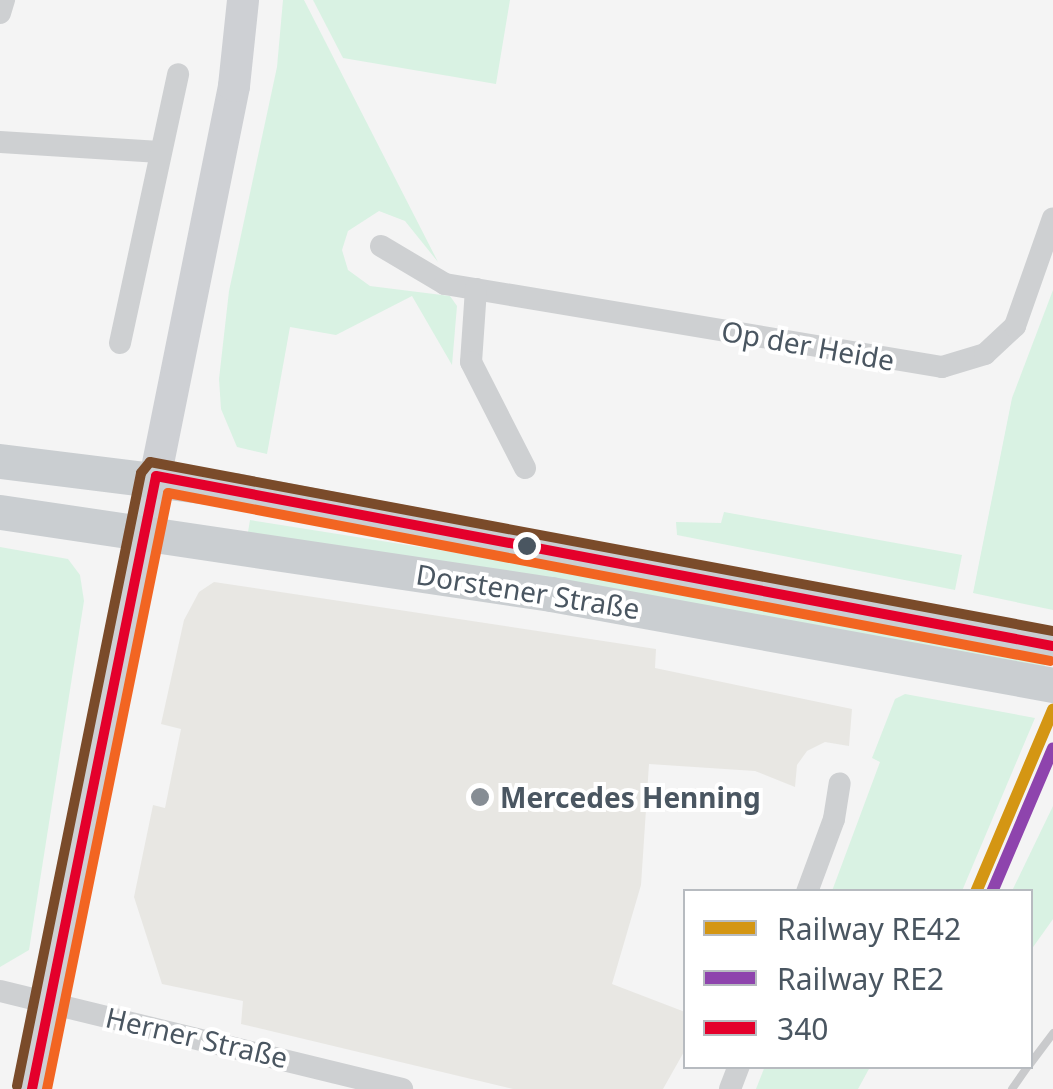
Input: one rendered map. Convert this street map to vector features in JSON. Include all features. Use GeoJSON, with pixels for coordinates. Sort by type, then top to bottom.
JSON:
{"type":"FeatureCollection","features":[{"type":"Feature","properties":{"kind":"main road"},"geometry":{"type":"LineString","coordinates":[[32,1089],[234,86],[243,0]]}},
{"type":"Feature","properties":{"kind":"main road","name":"Dorstener Straße"},"geometry":{"type":"LineString","coordinates":[[0,461],[156,476],[1053,646]]}},
{"type":"Feature","properties":{"kind":"main road","name":"Dorstener Straße"},"geometry":{"type":"LineString","coordinates":[[0,512],[144,530],[697,619],[1053,686]]}},
{"type":"Feature","properties":{"kind":"street"},"geometry":{"type":"LineString","coordinates":[[0,13],[4,0]]}},
{"type":"Feature","properties":{"kind":"street"},"geometry":{"type":"LineString","coordinates":[[120,343],[178,74]]}},
{"type":"Feature","properties":{"kind":"street"},"geometry":{"type":"LineString","coordinates":[[0,142],[160,152]]}},
{"type":"Feature","properties":{"kind":"street","name":"Op der Heide"},"geometry":{"type":"LineString","coordinates":[[380,246],[446,284],[942,367],[985,354],[1014,326],[1053,218]]}},
{"type":"Feature","properties":{"kind":"street"},"geometry":{"type":"LineString","coordinates":[[476,289],[471,362],[525,468]]}},
{"type":"Feature","properties":{"kind":"street"},"geometry":{"type":"LineString","coordinates":[[807,889],[834,820],[840,783]]}},
{"type":"Feature","properties":{"kind":"street","name":"Herner Straße"},"geometry":{"type":"LineString","coordinates":[[0,991],[402,1089]]}},
{"type":"Feature","properties":{"kind":"shaded area"},"geometry":{"type":"Polygon","coordinates":[[[214,582],[656,649],[655,668],[852,709],[849,746],[825,742],[807,751],[797,765],[795,787],[755,771],[649,764],[641,885],[612,984],[683,1011],[683,1054],[663,1089],[513,1089],[241,1024],[243,1001],[162,984],[134,897],[153,805],[165,808],[181,729],[161,724],[184,620],[199,592],[214,582]]]}},
{"type":"Feature","properties":{"kind":"green space"},"geometry":{"type":"Polygon","coordinates":[[[283,0],[304,0],[438,262],[405,221],[379,211],[348,231],[342,250],[348,270],[370,286],[450,296],[457,306],[452,365],[412,296],[336,335],[290,327],[267,454],[237,447],[221,409],[219,379],[229,291],[277,67],[283,0]]]}},
{"type":"Feature","properties":{"kind":"green space"},"geometry":{"type":"Polygon","coordinates":[[[313,0],[510,0],[496,84],[343,58],[313,0]]]}},
{"type":"Feature","properties":{"kind":"green space"},"geometry":{"type":"Polygon","coordinates":[[[1053,290],[1053,610],[973,593],[1012,398],[1053,290]]]}},
{"type":"Feature","properties":{"kind":"green space"},"geometry":{"type":"Polygon","coordinates":[[[724,512],[962,555],[955,590],[677,535],[676,522],[721,523],[724,512]]]}},
{"type":"Feature","properties":{"kind":"green space"},"geometry":{"type":"Polygon","coordinates":[[[250,520],[572,571],[1046,661],[1044,669],[248,532],[250,520]]]}},
{"type":"Feature","properties":{"kind":"green space"},"geometry":{"type":"Polygon","coordinates":[[[0,547],[68,559],[80,575],[84,601],[29,950],[0,967],[0,547]]]}},
{"type":"Feature","properties":{"kind":"green space"},"geometry":{"type":"Polygon","coordinates":[[[905,694],[1035,718],[963,889],[833,889],[880,762],[872,758],[895,699],[905,694]]]}},
{"type":"Feature","properties":{"kind":"green space"},"geometry":{"type":"Polygon","coordinates":[[[1053,806],[1053,919],[1033,947],[1033,889],[1013,889],[1053,806]]]}},
{"type":"Feature","properties":{"kind":"green space"},"geometry":{"type":"Polygon","coordinates":[[[764,1069],[869,1069],[858,1089],[756,1089],[764,1069]]]}},
{"type":"Feature","properties":{"kind":"railway"},"geometry":{"type":"LineString","coordinates":[[1033,1060],[1053,1033]]}},
{"type":"Feature","properties":{"kind":"railway"},"geometry":{"type":"LineString","coordinates":[[1012,1089],[1026,1069]]}},
{"type":"Feature","properties":{"kind":"rail line","name":"RE42"},"geometry":{"type":"LineString","coordinates":[[977,889],[1053,710]]}},
{"type":"Feature","properties":{"kind":"rail line","name":"RE2"},"geometry":{"type":"LineString","coordinates":[[993,889],[1053,748]]}},
{"type":"Feature","properties":{"kind":"transit line"},"geometry":{"type":"LineString","coordinates":[[17,1086],[141,473],[150,462],[1053,631]]}},
{"type":"Feature","properties":{"kind":"transit line","name":"340"},"geometry":{"type":"LineString","coordinates":[[32,1089],[156,476],[1053,646]]}},
{"type":"Feature","properties":{"kind":"transit line"},"geometry":{"type":"LineString","coordinates":[[47,1089],[168,493],[1050,661]]}},
{"type":"Feature","properties":{"kind":"place","name":"Mercedes Henning"},"geometry":{"type":"Point","coordinates":[480,797]}}]}
